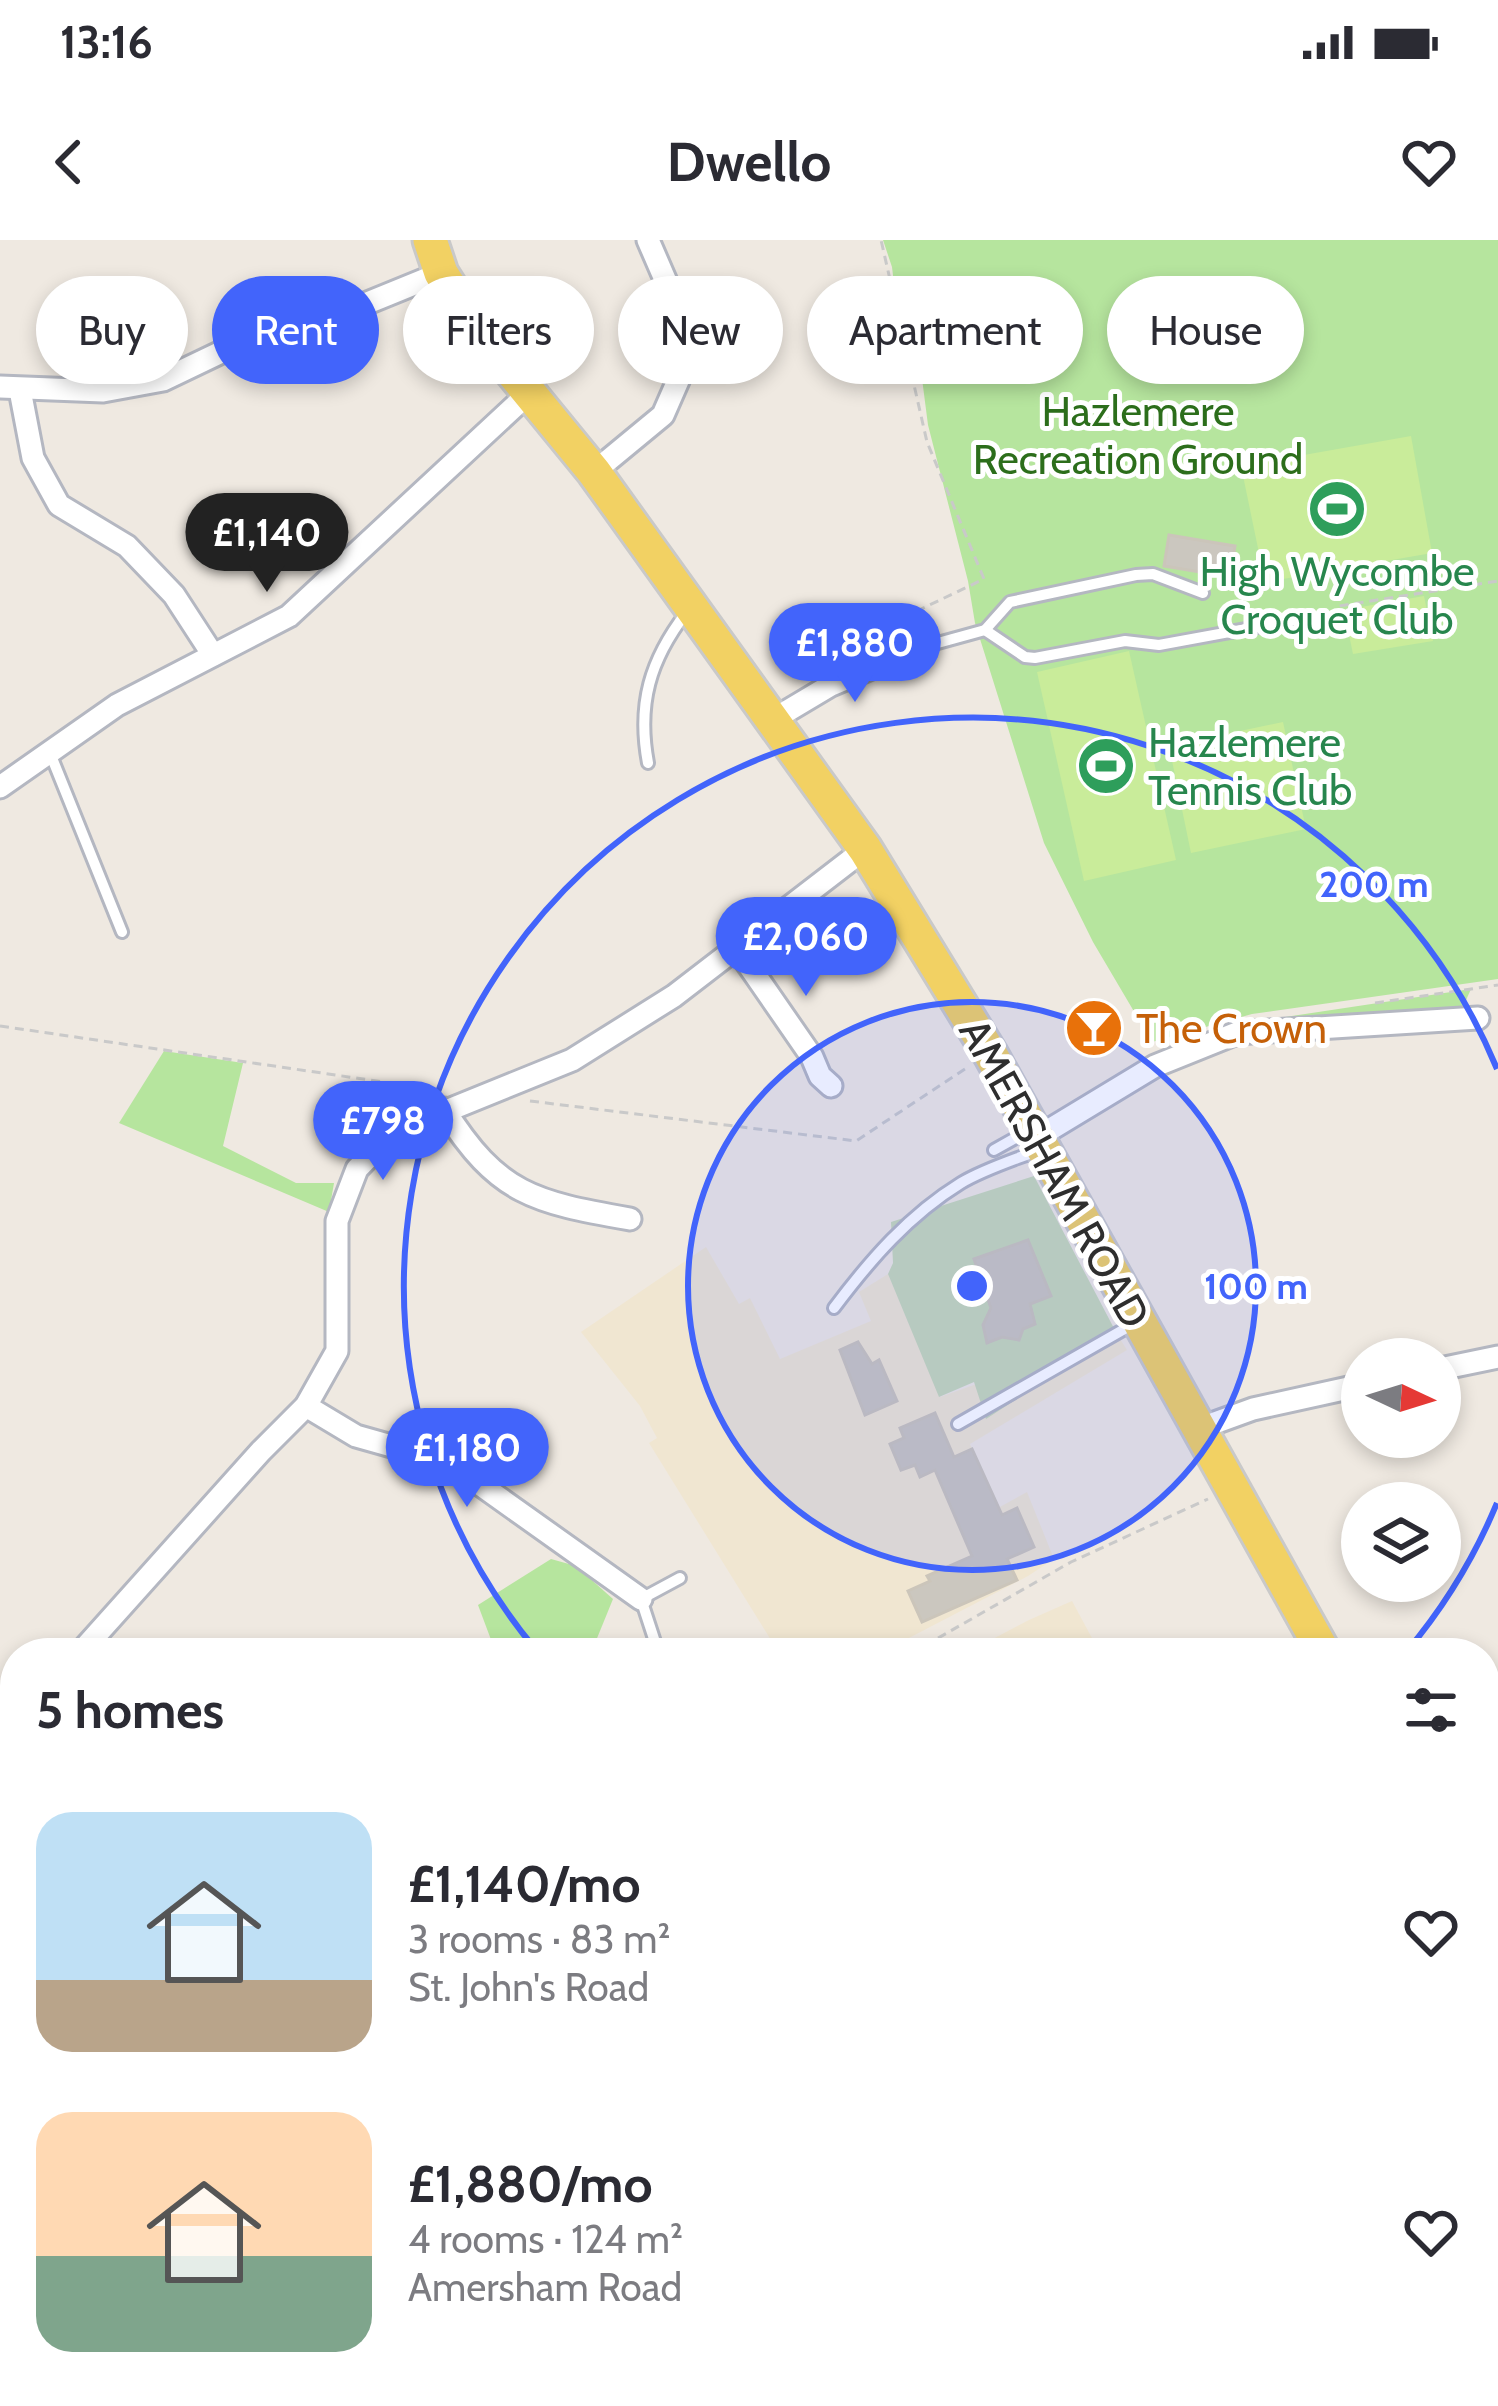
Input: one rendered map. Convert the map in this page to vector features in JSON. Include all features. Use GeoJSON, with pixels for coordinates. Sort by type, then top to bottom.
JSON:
{"type":"FeatureCollection","features":[{"type":"Feature","properties":{"kind":"main road","name":"AMERSHAM ROAD"},"geometry":{"type":"LineString","coordinates":[[430,240],[441,273],[473,324],[594,472],[865,849],[991,1055],[1315,1638]]}},
{"type":"Feature","properties":{"kind":"street"},"geometry":{"type":"LineString","coordinates":[[594,472],[663,415],[684,367],[683,321],[647,240]]}},
{"type":"Feature","properties":{"kind":"street"},"geometry":{"type":"LineString","coordinates":[[213,655],[174,596],[127,546],[58,505],[33,458],[10,388],[103,391],[163,380],[259,334],[338,315],[441,273]]}},
{"type":"Feature","properties":{"kind":"street"},"geometry":{"type":"LineString","coordinates":[[0,787],[118,705],[289,616],[530,392]]}},
{"type":"Feature","properties":{"kind":"street"},"geometry":{"type":"LineString","coordinates":[[774,719],[831,685],[916,649]]}},
{"type":"Feature","properties":{"kind":"street"},"geometry":{"type":"LineString","coordinates":[[103,1638],[261,1451],[306,1406],[337,1352],[338,1221],[357,1169],[392,1133],[572,1060],[674,997],[865,849]]}},
{"type":"Feature","properties":{"kind":"street"},"geometry":{"type":"LineString","coordinates":[[738,950],[812,1057],[820,1076],[832,1086]]}},
{"type":"Feature","properties":{"kind":"street"},"geometry":{"type":"LineString","coordinates":[[1036,1139],[1155,1066],[1237,1033],[1478,1018]]}},
{"type":"Feature","properties":{"kind":"street"},"geometry":{"type":"LineString","coordinates":[[444,1109],[472,1154],[513,1188],[565,1208],[630,1219]]}},
{"type":"Feature","properties":{"kind":"street"},"geometry":{"type":"LineString","coordinates":[[1461,1365],[1498,1357]]}},
{"type":"Feature","properties":{"kind":"street"},"geometry":{"type":"LineString","coordinates":[[1198,1429],[1253,1409],[1341,1390]]}},
{"type":"Feature","properties":{"kind":"street"},"geometry":{"type":"LineString","coordinates":[[306,1406],[356,1436],[427,1456],[471,1478],[641,1600]]}},
{"type":"Feature","properties":{"kind":"lane"},"geometry":{"type":"LineString","coordinates":[[916,649],[985,630],[1010,602],[1136,575],[1154,574],[1203,593]]}},
{"type":"Feature","properties":{"kind":"lane"},"geometry":{"type":"LineString","coordinates":[[648,763],[643,712],[648,678],[692,606]]}},
{"type":"Feature","properties":{"kind":"lane"},"geometry":{"type":"LineString","coordinates":[[985,630],[1025,657],[1035,658],[1125,641],[1159,645],[1306,618]]}},
{"type":"Feature","properties":{"kind":"lane"},"geometry":{"type":"LineString","coordinates":[[50,753],[122,932]]}},
{"type":"Feature","properties":{"kind":"lane"},"geometry":{"type":"LineString","coordinates":[[994,1150],[1036,1139]]}},
{"type":"Feature","properties":{"kind":"lane"},"geometry":{"type":"LineString","coordinates":[[834,1308],[867,1263],[901,1229],[964,1181],[1036,1139]]}},
{"type":"Feature","properties":{"kind":"lane"},"geometry":{"type":"LineString","coordinates":[[958,1424],[1138,1322]]}},
{"type":"Feature","properties":{"kind":"lane"},"geometry":{"type":"LineString","coordinates":[[654,1638],[641,1600],[680,1578]]}},
{"type":"Feature","properties":{"kind":"path"},"geometry":{"type":"LineString","coordinates":[[842,661],[896,621],[984,579],[927,442],[880,240]]}},
{"type":"Feature","properties":{"kind":"path"},"geometry":{"type":"LineString","coordinates":[[1342,635],[1339,606],[1498,581]]}},
{"type":"Feature","properties":{"kind":"path"},"geometry":{"type":"LineString","coordinates":[[1157,1048],[1161,1027]]}},
{"type":"Feature","properties":{"kind":"path"},"geometry":{"type":"LineString","coordinates":[[937,1638],[1071,1562],[1231,1489]]}},
{"type":"Feature","properties":{"kind":"shaded area"},"geometry":{"type":"Polygon","coordinates":[[[706,1247],[739,1304],[750,1298],[780,1359],[871,1321],[859,1292],[888,1274],[940,1397],[1117,1334],[1127,1350],[970,1444],[998,1508],[1027,1492],[1054,1559],[909,1638],[770,1638],[649,1443],[657,1438],[640,1406],[581,1332],[706,1247]]]}},
{"type":"Feature","properties":{"kind":"shaded area"},"geometry":{"type":"Polygon","coordinates":[[[1072,1601],[1092,1638],[995,1638],[1072,1601]]]}},
{"type":"Feature","properties":{"kind":"green space","name":"Hazlemere Recreation Ground"},"geometry":{"type":"Polygon","coordinates":[[[883,240],[1498,240],[1498,979],[1252,1014],[1152,1042],[1093,942],[1044,843],[975,623],[923,384],[1083,384],[1083,276],[893,276],[883,240]]]}},
{"type":"Feature","properties":{"kind":"green space","name":"High Wycombe Croquet Club"},"geometry":{"type":"Polygon","coordinates":[[[1411,436],[1432,553],[1265,582],[1241,466],[1411,436]]]}},
{"type":"Feature","properties":{"kind":"green space"},"geometry":{"type":"Polygon","coordinates":[[[1424,596],[1433,641],[1353,654],[1344,610],[1424,596]]]}},
{"type":"Feature","properties":{"kind":"green space","name":"Hazlemere Tennis Club"},"geometry":{"type":"Polygon","coordinates":[[[1129,651],[1176,860],[1084,881],[1037,672],[1129,651]]]}},
{"type":"Feature","properties":{"kind":"green space"},"geometry":{"type":"Polygon","coordinates":[[[1283,722],[1306,829],[1191,853],[1169,746],[1283,722]]]}},
{"type":"Feature","properties":{"kind":"green space"},"geometry":{"type":"Polygon","coordinates":[[[1471,989],[1463,1007],[1235,1031],[1232,1025],[1471,989]]]}},
{"type":"Feature","properties":{"kind":"green space"},"geometry":{"type":"Polygon","coordinates":[[[164,1051],[243,1063],[223,1146],[296,1183],[334,1183],[329,1212],[119,1123],[164,1051]]]}},
{"type":"Feature","properties":{"kind":"green space"},"geometry":{"type":"Polygon","coordinates":[[[1034,1176],[1117,1334],[986,1419],[974,1382],[939,1397],[888,1274],[893,1263],[891,1222],[1034,1176]]]}},
{"type":"Feature","properties":{"kind":"green space"},"geometry":{"type":"Polygon","coordinates":[[[551,1559],[576,1566],[613,1599],[597,1638],[490,1638],[478,1605],[551,1559]]]}},
{"type":"Feature","properties":{"kind":"building"},"geometry":{"type":"Polygon","coordinates":[[[1169,535],[1235,546],[1230,577],[1164,566],[1169,535]]]}},
{"type":"Feature","properties":{"kind":"building"},"geometry":{"type":"Polygon","coordinates":[[[1028,1240],[1051,1296],[1030,1304],[1035,1324],[1023,1329],[1019,1340],[1002,1337],[987,1343],[983,1325],[991,1308],[974,1259],[1028,1240]]]}},
{"type":"Feature","properties":{"kind":"building"},"geometry":{"type":"Polygon","coordinates":[[[858,1342],[872,1364],[879,1360],[897,1401],[865,1415],[840,1350],[858,1342]]]}},
{"type":"Feature","properties":{"kind":"building"},"geometry":{"type":"Polygon","coordinates":[[[935,1413],[954,1457],[972,1449],[1002,1515],[1017,1508],[1034,1547],[1007,1559],[1017,1580],[922,1622],[908,1591],[930,1581],[927,1576],[972,1556],[935,1470],[920,1477],[915,1465],[901,1470],[890,1444],[904,1438],[900,1428],[935,1413]]]}},
{"type":"Feature","properties":{"kind":"place","name":"High Wycombe Croquet Club"},"geometry":{"type":"Point","coordinates":[1337,509]}},
{"type":"Feature","properties":{"kind":"place","name":"Hazlemere Tennis Club"},"geometry":{"type":"Point","coordinates":[1106,766]}},
{"type":"Feature","properties":{"kind":"place","name":"The Crown"},"geometry":{"type":"Point","coordinates":[1094,1028]}}]}
